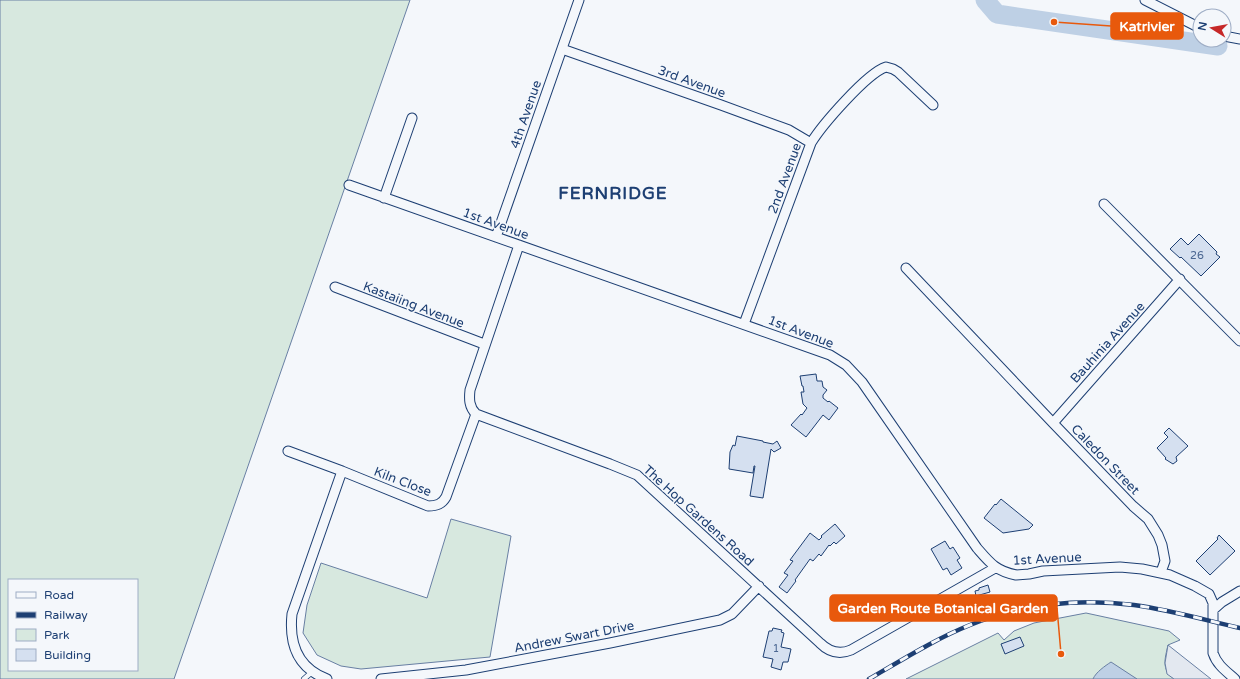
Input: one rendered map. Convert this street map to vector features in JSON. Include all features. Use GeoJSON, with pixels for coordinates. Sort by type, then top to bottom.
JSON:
{"type":"FeatureCollection","features":[{"type":"Feature","properties":{"kind":"street","name":"4th Avenue"},"geometry":{"type":"LineString","coordinates":[[496,237],[579,0]]}},
{"type":"Feature","properties":{"kind":"street"},"geometry":{"type":"LineString","coordinates":[[1145,0],[1192,24]]}},
{"type":"Feature","properties":{"kind":"street","name":"3rd Avenue"},"geometry":{"type":"LineString","coordinates":[[562,49],[789,130],[811,143]]}},
{"type":"Feature","properties":{"kind":"street","name":"2nd Avenue"},"geometry":{"type":"LineString","coordinates":[[744,324],[811,143],[818,132],[870,77],[886,67],[898,72],[933,105]]}},
{"type":"Feature","properties":{"kind":"street"},"geometry":{"type":"LineString","coordinates":[[384,198],[412,118]]}},
{"type":"Feature","properties":{"kind":"street","name":"1st Avenue"},"geometry":{"type":"LineString","coordinates":[[350,185],[830,355],[853,372],[862,382],[977,548],[995,568],[1007,573],[1016,574],[1120,567],[1142,568],[1161,572]]}},
{"type":"Feature","properties":{"kind":"street"},"geometry":{"type":"LineString","coordinates":[[1104,204],[1240,341]]}},
{"type":"Feature","properties":{"kind":"street"},"geometry":{"type":"LineString","coordinates":[[476,414],[472,411],[470,390],[484,344],[519,245]]}},
{"type":"Feature","properties":{"kind":"street","name":"Caledon Street"},"geometry":{"type":"LineString","coordinates":[[906,268],[1133,506],[1148,519],[1158,535],[1162,545],[1165,561],[1161,572]]}},
{"type":"Feature","properties":{"kind":"street","name":"Bauhinia Avenue"},"geometry":{"type":"LineString","coordinates":[[1053,423],[1180,279]]}},
{"type":"Feature","properties":{"kind":"street","name":"Kastaiing Avenue"},"geometry":{"type":"LineString","coordinates":[[335,287],[484,344]]}},
{"type":"Feature","properties":{"kind":"street","name":"The Hop Gardens Road"},"geometry":{"type":"LineString","coordinates":[[476,414],[637,475],[831,652],[844,653],[995,568]]}},
{"type":"Feature","properties":{"kind":"street","name":"Kiln Close"},"geometry":{"type":"LineString","coordinates":[[288,451],[428,506],[440,504],[444,502],[446,497],[476,414]]}},
{"type":"Feature","properties":{"kind":"street"},"geometry":{"type":"LineString","coordinates":[[327,679],[312,672],[299,657],[292,640],[291,627],[292,614],[342,471]]}},
{"type":"Feature","properties":{"kind":"street"},"geometry":{"type":"LineString","coordinates":[[1161,572],[1170,574],[1208,594],[1213,603],[1213,653],[1220,666],[1235,679]]}},
{"type":"Feature","properties":{"kind":"street","name":"Andrew Swart Drive"},"geometry":{"type":"LineString","coordinates":[[381,679],[466,670],[610,643],[720,620],[732,614],[759,586]]}},
{"type":"Feature","properties":{"kind":"street"},"geometry":{"type":"LineString","coordinates":[[1213,610],[1222,602],[1240,591]]}},
{"type":"Feature","properties":{"kind":"lane"},"geometry":{"type":"LineString","coordinates":[[304,679],[312,672]]}},
{"type":"Feature","properties":{"kind":"green space"},"geometry":{"type":"Polygon","coordinates":[[[0,0],[410,0],[174,679],[0,679],[0,0]]]}},
{"type":"Feature","properties":{"kind":"green space"},"geometry":{"type":"Polygon","coordinates":[[[451,519],[511,536],[490,657],[361,669],[341,666],[317,655],[303,633],[307,605],[321,563],[427,598],[451,519]]]}},
{"type":"Feature","properties":{"kind":"green space"},"geometry":{"type":"Polygon","coordinates":[[[1086,613],[1169,631],[1180,640],[1168,645],[1165,659],[1167,671],[1174,679],[906,679],[998,633],[1004,640],[1014,631],[1034,623],[1086,613]]]}},
{"type":"Feature","properties":{"kind":"shaded area"},"geometry":{"type":"Polygon","coordinates":[[[1168,645],[1211,679],[1174,679],[1167,674],[1165,663],[1168,645]]]}},
{"type":"Feature","properties":{"kind":"water"},"geometry":{"type":"Polygon","coordinates":[[[1111,662],[1137,679],[1093,679],[1103,667],[1111,662]]]}},
{"type":"Feature","properties":{"kind":"building"},"geometry":{"type":"Polygon","coordinates":[[[1199,234],[1220,257],[1201,276],[1170,249],[1181,238],[1188,245],[1199,234]]]}},
{"type":"Feature","properties":{"kind":"building"},"geometry":{"type":"Polygon","coordinates":[[[816,374],[817,381],[822,381],[823,387],[827,390],[823,395],[823,398],[838,408],[829,420],[823,415],[806,437],[791,425],[807,408],[803,404],[801,392],[804,392],[800,376],[816,374]]]}},
{"type":"Feature","properties":{"kind":"building"},"geometry":{"type":"Polygon","coordinates":[[[1169,428],[1188,446],[1176,457],[1177,461],[1173,464],[1165,459],[1166,458],[1157,448],[1168,437],[1164,433],[1169,428]]]}},
{"type":"Feature","properties":{"kind":"building"},"geometry":{"type":"Polygon","coordinates":[[[737,436],[773,444],[777,441],[781,448],[774,452],[771,449],[763,498],[750,496],[755,466],[753,473],[729,469],[730,452],[733,445],[735,446],[737,436]]]}},
{"type":"Feature","properties":{"kind":"building"},"geometry":{"type":"Polygon","coordinates":[[[1001,499],[1033,525],[1029,529],[1003,533],[984,518],[1001,499]]]}},
{"type":"Feature","properties":{"kind":"building"},"geometry":{"type":"Polygon","coordinates":[[[835,524],[845,536],[836,544],[834,542],[830,546],[829,545],[821,556],[819,554],[813,561],[810,559],[787,593],[779,587],[788,575],[784,573],[793,561],[790,560],[810,533],[819,540],[822,537],[821,536],[835,524]]]}},
{"type":"Feature","properties":{"kind":"building"},"geometry":{"type":"Polygon","coordinates":[[[1219,535],[1235,551],[1210,575],[1196,561],[1218,539],[1217,538],[1219,535]]]}},
{"type":"Feature","properties":{"kind":"building"},"geometry":{"type":"Polygon","coordinates":[[[945,541],[950,549],[953,547],[960,558],[957,560],[962,568],[951,575],[947,568],[943,570],[931,549],[945,541]]]}},
{"type":"Feature","properties":{"kind":"building"},"geometry":{"type":"Polygon","coordinates":[[[988,585],[990,592],[976,596],[975,591],[988,585]]]}},
{"type":"Feature","properties":{"kind":"building"},"geometry":{"type":"Polygon","coordinates":[[[773,628],[782,630],[781,632],[784,633],[781,647],[791,649],[788,662],[783,662],[781,670],[771,667],[773,659],[763,657],[769,631],[772,631],[773,628]]]}},
{"type":"Feature","properties":{"kind":"building"},"geometry":{"type":"Polygon","coordinates":[[[1020,637],[1024,646],[1005,654],[1001,644],[1020,637]]]}},
{"type":"Feature","properties":{"kind":"waterway"},"geometry":{"type":"LineString","coordinates":[[985,0],[997,14],[1192,42]]}},
{"type":"Feature","properties":{"kind":"railway"},"geometry":{"type":"LineString","coordinates":[[869,679],[931,643],[970,625],[1009,612],[1050,604],[1092,602],[1134,605],[1174,612],[1240,628]]}},
{"type":"Feature","properties":{"kind":"place","name":"Katrivier"},"geometry":{"type":"Point","coordinates":[1054,22]}},
{"type":"Feature","properties":{"kind":"place","name":"Garden Route Botanical Garden"},"geometry":{"type":"Point","coordinates":[1061,654]}},
{"type":"Feature","properties":{"kind":"district","name":"FERNRIDGE"},"geometry":{"type":"Point","coordinates":[613,193]}}]}
